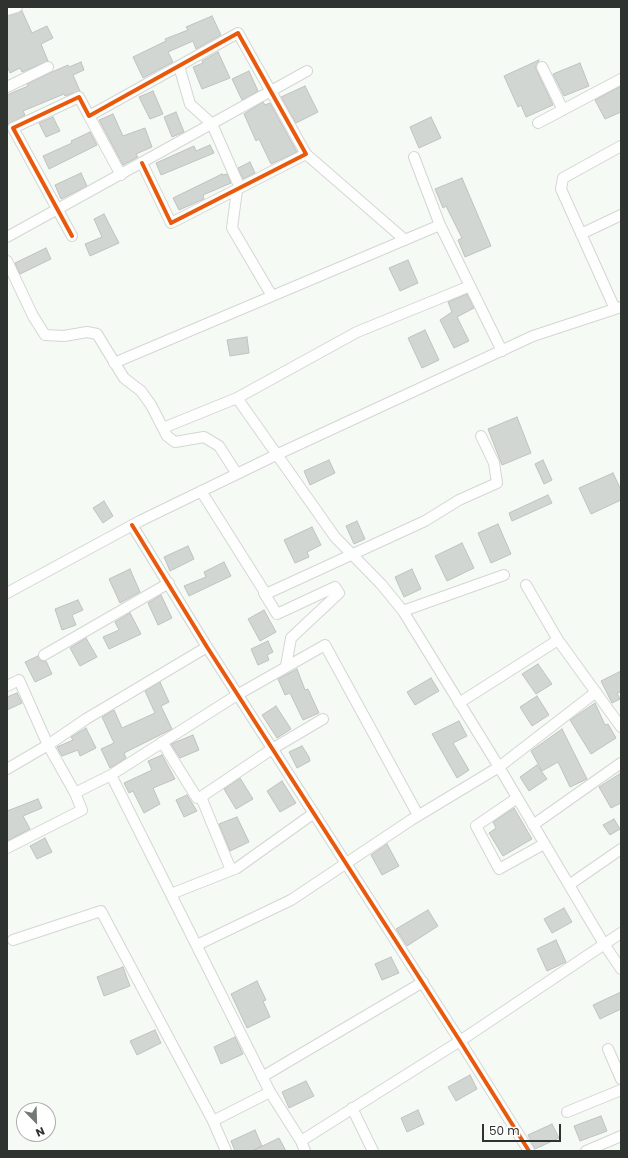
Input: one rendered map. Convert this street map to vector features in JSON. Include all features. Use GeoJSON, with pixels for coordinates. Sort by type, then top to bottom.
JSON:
{"type":"FeatureCollection","features":[{"type":"Feature","properties":{"kind":"street"},"geometry":{"type":"LineString","coordinates":[[7,10],[17,7]]}},
{"type":"Feature","properties":{"kind":"street"},"geometry":{"type":"LineString","coordinates":[[89,116],[238,33],[306,154],[405,240]]}},
{"type":"Feature","properties":{"kind":"street"},"geometry":{"type":"LineString","coordinates":[[179,66],[190,104],[212,124],[239,189],[232,228],[272,296]]}},
{"type":"Feature","properties":{"kind":"street"},"geometry":{"type":"LineString","coordinates":[[7,87],[48,67]]}},
{"type":"Feature","properties":{"kind":"street"},"geometry":{"type":"LineString","coordinates":[[542,67],[563,110]]}},
{"type":"Feature","properties":{"kind":"street"},"geometry":{"type":"LineString","coordinates":[[7,237],[307,71]]}},
{"type":"Feature","properties":{"kind":"street"},"geometry":{"type":"LineString","coordinates":[[538,123],[621,79]]}},
{"type":"Feature","properties":{"kind":"street"},"geometry":{"type":"LineString","coordinates":[[72,236],[13,128],[80,96],[89,116],[121,175]]}},
{"type":"Feature","properties":{"kind":"street"},"geometry":{"type":"LineString","coordinates":[[7,593],[132,525],[276,455],[533,336],[618,308],[581,234],[561,189],[563,178],[621,146]]}},
{"type":"Feature","properties":{"kind":"street"},"geometry":{"type":"LineString","coordinates":[[142,163],[171,223],[306,154]]}},
{"type":"Feature","properties":{"kind":"street"},"geometry":{"type":"LineString","coordinates":[[414,157],[440,225],[502,351]]}},
{"type":"Feature","properties":{"kind":"street"},"geometry":{"type":"LineString","coordinates":[[581,234],[621,215]]}},
{"type":"Feature","properties":{"kind":"street"},"geometry":{"type":"LineString","coordinates":[[114,363],[440,225]]}},
{"type":"Feature","properties":{"kind":"street"},"geometry":{"type":"LineString","coordinates":[[7,261],[33,316],[45,335],[64,336],[87,332],[97,334],[124,378],[141,391],[151,405],[167,436],[175,442],[204,437],[219,446],[237,474]]}},
{"type":"Feature","properties":{"kind":"street"},"geometry":{"type":"LineString","coordinates":[[164,428],[237,398],[358,332],[470,286]]}},
{"type":"Feature","properties":{"kind":"street"},"geometry":{"type":"LineString","coordinates":[[237,398],[335,537],[381,584],[403,611],[499,767],[604,944],[621,968]]}},
{"type":"Feature","properties":{"kind":"street"},"geometry":{"type":"LineString","coordinates":[[264,593],[266,594],[280,589],[353,555],[425,521],[459,500],[497,483],[494,464],[481,436]]}},
{"type":"Feature","properties":{"kind":"street"},"geometry":{"type":"LineString","coordinates":[[201,491],[277,614],[335,587],[339,593],[291,638],[286,666]]}},
{"type":"Feature","properties":{"kind":"street"},"geometry":{"type":"LineString","coordinates":[[132,525],[237,695],[423,982],[529,1151]]}},
{"type":"Feature","properties":{"kind":"street"},"geometry":{"type":"LineString","coordinates":[[403,611],[504,575]]}},
{"type":"Feature","properties":{"kind":"street"},"geometry":{"type":"LineString","coordinates":[[44,655],[169,583]]}},
{"type":"Feature","properties":{"kind":"street"},"geometry":{"type":"LineString","coordinates":[[526,585],[558,640],[620,725]]}},
{"type":"Feature","properties":{"kind":"street"},"geometry":{"type":"LineString","coordinates":[[459,703],[558,640]]}},
{"type":"Feature","properties":{"kind":"street"},"geometry":{"type":"LineString","coordinates":[[75,793],[112,775],[237,695],[325,645],[418,816]]}},
{"type":"Feature","properties":{"kind":"street"},"geometry":{"type":"LineString","coordinates":[[7,770],[48,745],[86,719],[207,647]]}},
{"type":"Feature","properties":{"kind":"street"},"geometry":{"type":"LineString","coordinates":[[7,686],[19,680],[48,745],[75,793],[82,810],[7,848]]}},
{"type":"Feature","properties":{"kind":"street"},"geometry":{"type":"LineString","coordinates":[[197,945],[291,900],[418,816],[499,767],[596,692]]}},
{"type":"Feature","properties":{"kind":"street"},"geometry":{"type":"LineString","coordinates":[[162,742],[197,798],[201,797],[272,749],[323,719]]}},
{"type":"Feature","properties":{"kind":"street"},"geometry":{"type":"LineString","coordinates":[[533,825],[621,763]]}},
{"type":"Feature","properties":{"kind":"street"},"geometry":{"type":"LineString","coordinates":[[112,775],[262,1077],[301,1140],[305,1151]]}},
{"type":"Feature","properties":{"kind":"street"},"geometry":{"type":"LineString","coordinates":[[201,797],[231,870]]}},
{"type":"Feature","properties":{"kind":"street"},"geometry":{"type":"LineString","coordinates":[[517,798],[476,826],[499,869],[544,844]]}},
{"type":"Feature","properties":{"kind":"street"},"geometry":{"type":"LineString","coordinates":[[171,894],[237,868],[314,813]]}},
{"type":"Feature","properties":{"kind":"street"},"geometry":{"type":"LineString","coordinates":[[569,886],[621,849]]}},
{"type":"Feature","properties":{"kind":"street"},"geometry":{"type":"LineString","coordinates":[[14,940],[100,911],[212,1121],[226,1151]]}},
{"type":"Feature","properties":{"kind":"street"},"geometry":{"type":"LineString","coordinates":[[301,1140],[460,1041],[621,933]]}},
{"type":"Feature","properties":{"kind":"street"},"geometry":{"type":"LineString","coordinates":[[262,1077],[423,982]]}},
{"type":"Feature","properties":{"kind":"street"},"geometry":{"type":"LineString","coordinates":[[608,1049],[621,1079]]}},
{"type":"Feature","properties":{"kind":"street"},"geometry":{"type":"LineString","coordinates":[[566,1112],[621,1090]]}},
{"type":"Feature","properties":{"kind":"street"},"geometry":{"type":"LineString","coordinates":[[212,1121],[270,1092]]}},
{"type":"Feature","properties":{"kind":"street"},"geometry":{"type":"LineString","coordinates":[[352,1108],[373,1151]]}},
{"type":"Feature","properties":{"kind":"street"},"geometry":{"type":"LineString","coordinates":[[586,1151],[621,1136]]}},
{"type":"Feature","properties":{"kind":"building"},"geometry":{"type":"Polygon","coordinates":[[[22,11],[32,33],[47,26],[53,38],[41,44],[48,61],[22,72],[20,68],[10,73],[7,66],[7,16],[22,11]]]}},
{"type":"Feature","properties":{"kind":"building"},"geometry":{"type":"Polygon","coordinates":[[[212,16],[221,35],[196,49],[193,41],[168,52],[173,62],[143,78],[133,57],[166,41],[165,39],[188,30],[186,27],[212,16]]]}},
{"type":"Feature","properties":{"kind":"building"},"geometry":{"type":"Polygon","coordinates":[[[218,52],[230,78],[202,89],[193,67],[203,63],[202,61],[218,52]]]}},
{"type":"Feature","properties":{"kind":"building"},"geometry":{"type":"Polygon","coordinates":[[[539,60],[536,69],[553,105],[526,117],[521,105],[518,107],[504,76],[539,60]]]}},
{"type":"Feature","properties":{"kind":"building"},"geometry":{"type":"Polygon","coordinates":[[[81,62],[84,70],[73,75],[80,91],[65,96],[64,94],[23,111],[25,115],[7,125],[7,95],[28,86],[27,84],[52,72],[68,65],[69,67],[81,62]]]}},
{"type":"Feature","properties":{"kind":"building"},"geometry":{"type":"Polygon","coordinates":[[[580,63],[589,86],[564,96],[553,74],[580,63]]]}},
{"type":"Feature","properties":{"kind":"building"},"geometry":{"type":"Polygon","coordinates":[[[249,71],[258,91],[242,100],[232,79],[249,71]]]}},
{"type":"Feature","properties":{"kind":"building"},"geometry":{"type":"Polygon","coordinates":[[[305,86],[318,112],[296,123],[281,97],[305,86]]]}},
{"type":"Feature","properties":{"kind":"building"},"geometry":{"type":"Polygon","coordinates":[[[621,86],[621,112],[605,119],[595,100],[621,86]]]}},
{"type":"Feature","properties":{"kind":"building"},"geometry":{"type":"Polygon","coordinates":[[[153,91],[163,114],[150,119],[139,97],[153,91]]]}},
{"type":"Feature","properties":{"kind":"building"},"geometry":{"type":"Polygon","coordinates":[[[263,102],[265,105],[270,103],[297,152],[271,164],[259,139],[256,141],[244,114],[263,102]]]}},
{"type":"Feature","properties":{"kind":"building"},"geometry":{"type":"Polygon","coordinates":[[[176,112],[184,132],[172,137],[164,117],[176,112]]]}},
{"type":"Feature","properties":{"kind":"building"},"geometry":{"type":"Polygon","coordinates":[[[113,114],[123,136],[145,128],[152,147],[136,154],[138,157],[123,165],[99,120],[113,114]]]}},
{"type":"Feature","properties":{"kind":"building"},"geometry":{"type":"Polygon","coordinates":[[[53,117],[60,131],[46,137],[39,123],[53,117]]]}},
{"type":"Feature","properties":{"kind":"building"},"geometry":{"type":"Polygon","coordinates":[[[431,117],[441,138],[419,148],[410,127],[431,117]]]}},
{"type":"Feature","properties":{"kind":"building"},"geometry":{"type":"Polygon","coordinates":[[[90,132],[97,145],[49,169],[43,156],[72,143],[71,141],[90,132]]]}},
{"type":"Feature","properties":{"kind":"building"},"geometry":{"type":"Polygon","coordinates":[[[210,145],[214,153],[161,175],[156,163],[194,146],[196,151],[210,145]]]}},
{"type":"Feature","properties":{"kind":"building"},"geometry":{"type":"Polygon","coordinates":[[[250,162],[255,173],[243,179],[238,168],[250,162]]]}},
{"type":"Feature","properties":{"kind":"building"},"geometry":{"type":"Polygon","coordinates":[[[81,173],[87,186],[61,199],[55,185],[81,173]]]}},
{"type":"Feature","properties":{"kind":"building"},"geometry":{"type":"Polygon","coordinates":[[[222,174],[227,174],[231,183],[203,195],[204,199],[179,210],[173,198],[222,174]]]}},
{"type":"Feature","properties":{"kind":"building"},"geometry":{"type":"Polygon","coordinates":[[[462,178],[491,246],[465,257],[458,240],[462,238],[446,206],[443,208],[435,189],[462,178]]]}},
{"type":"Feature","properties":{"kind":"building"},"geometry":{"type":"Polygon","coordinates":[[[104,214],[119,243],[90,256],[85,244],[102,237],[94,219],[104,214]]]}},
{"type":"Feature","properties":{"kind":"building"},"geometry":{"type":"Polygon","coordinates":[[[46,248],[51,259],[20,274],[15,263],[46,248]]]}},
{"type":"Feature","properties":{"kind":"building"},"geometry":{"type":"Polygon","coordinates":[[[408,260],[418,283],[400,291],[389,268],[408,260]]]}},
{"type":"Feature","properties":{"kind":"building"},"geometry":{"type":"Polygon","coordinates":[[[467,294],[474,308],[457,317],[469,341],[454,348],[440,320],[452,312],[448,302],[467,294]]]}},
{"type":"Feature","properties":{"kind":"building"},"geometry":{"type":"Polygon","coordinates":[[[425,330],[439,360],[422,368],[408,338],[425,330]]]}},
{"type":"Feature","properties":{"kind":"building"},"geometry":{"type":"Polygon","coordinates":[[[247,337],[249,353],[230,356],[227,340],[247,337]]]}},
{"type":"Feature","properties":{"kind":"building"},"geometry":{"type":"Polygon","coordinates":[[[517,417],[531,453],[502,465],[488,429],[517,417]]]}},
{"type":"Feature","properties":{"kind":"building"},"geometry":{"type":"Polygon","coordinates":[[[329,460],[335,473],[310,485],[304,471],[329,460]]]}},
{"type":"Feature","properties":{"kind":"building"},"geometry":{"type":"Polygon","coordinates":[[[543,460],[552,480],[544,484],[535,464],[543,460]]]}},
{"type":"Feature","properties":{"kind":"building"},"geometry":{"type":"Polygon","coordinates":[[[613,473],[621,490],[621,500],[591,514],[579,488],[613,473]]]}},
{"type":"Feature","properties":{"kind":"building"},"geometry":{"type":"Polygon","coordinates":[[[548,495],[552,503],[512,521],[509,513],[548,495]]]}},
{"type":"Feature","properties":{"kind":"building"},"geometry":{"type":"Polygon","coordinates":[[[104,501],[113,516],[103,523],[93,508],[104,501]]]}},
{"type":"Feature","properties":{"kind":"building"},"geometry":{"type":"Polygon","coordinates":[[[357,521],[365,539],[354,544],[346,526],[357,521]]]}},
{"type":"Feature","properties":{"kind":"building"},"geometry":{"type":"Polygon","coordinates":[[[498,524],[511,554],[491,563],[478,533],[498,524]]]}},
{"type":"Feature","properties":{"kind":"building"},"geometry":{"type":"Polygon","coordinates":[[[312,527],[321,545],[307,552],[309,557],[295,563],[284,540],[312,527]]]}},
{"type":"Feature","properties":{"kind":"building"},"geometry":{"type":"Polygon","coordinates":[[[462,543],[474,568],[447,581],[435,556],[462,543]]]}},
{"type":"Feature","properties":{"kind":"building"},"geometry":{"type":"Polygon","coordinates":[[[188,546],[194,559],[170,571],[164,557],[188,546]]]}},
{"type":"Feature","properties":{"kind":"building"},"geometry":{"type":"Polygon","coordinates":[[[224,562],[231,576],[189,596],[184,586],[206,577],[204,572],[224,562]]]}},
{"type":"Feature","properties":{"kind":"building"},"geometry":{"type":"Polygon","coordinates":[[[130,569],[140,592],[120,603],[109,579],[130,569]]]}},
{"type":"Feature","properties":{"kind":"building"},"geometry":{"type":"Polygon","coordinates":[[[412,569],[421,589],[404,597],[395,577],[412,569]]]}},
{"type":"Feature","properties":{"kind":"building"},"geometry":{"type":"Polygon","coordinates":[[[161,595],[172,618],[158,625],[148,603],[161,595]]]}},
{"type":"Feature","properties":{"kind":"building"},"geometry":{"type":"Polygon","coordinates":[[[78,600],[83,610],[72,615],[76,625],[62,630],[55,609],[78,600]]]}},
{"type":"Feature","properties":{"kind":"building"},"geometry":{"type":"Polygon","coordinates":[[[264,610],[276,632],[260,641],[248,619],[264,610]]]}},
{"type":"Feature","properties":{"kind":"building"},"geometry":{"type":"Polygon","coordinates":[[[130,613],[141,634],[109,649],[103,637],[119,630],[115,622],[130,613]]]}},
{"type":"Feature","properties":{"kind":"building"},"geometry":{"type":"Polygon","coordinates":[[[86,638],[97,657],[80,666],[70,648],[86,638]]]}},
{"type":"Feature","properties":{"kind":"building"},"geometry":{"type":"Polygon","coordinates":[[[268,641],[273,652],[267,655],[269,660],[258,665],[251,649],[268,641]]]}},
{"type":"Feature","properties":{"kind":"building"},"geometry":{"type":"Polygon","coordinates":[[[38,656],[41,661],[46,661],[52,674],[35,682],[25,662],[38,656]]]}},
{"type":"Feature","properties":{"kind":"building"},"geometry":{"type":"Polygon","coordinates":[[[538,664],[552,684],[536,694],[522,674],[538,664]]]}},
{"type":"Feature","properties":{"kind":"building"},"geometry":{"type":"Polygon","coordinates":[[[297,669],[305,690],[308,689],[319,713],[303,720],[290,693],[285,695],[278,679],[297,669]]]}},
{"type":"Feature","properties":{"kind":"building"},"geometry":{"type":"Polygon","coordinates":[[[621,671],[621,692],[617,693],[620,699],[612,703],[601,681],[621,671]]]}},
{"type":"Feature","properties":{"kind":"building"},"geometry":{"type":"Polygon","coordinates":[[[431,678],[439,691],[415,705],[407,692],[431,678]]]}},
{"type":"Feature","properties":{"kind":"building"},"geometry":{"type":"Polygon","coordinates":[[[160,682],[169,702],[161,706],[172,729],[124,753],[126,758],[110,768],[101,749],[114,743],[102,717],[114,710],[122,728],[155,713],[145,691],[160,682]]]}},
{"type":"Feature","properties":{"kind":"building"},"geometry":{"type":"Polygon","coordinates":[[[17,693],[22,703],[7,710],[7,697],[17,693]]]}},
{"type":"Feature","properties":{"kind":"building"},"geometry":{"type":"Polygon","coordinates":[[[537,696],[549,715],[532,726],[520,707],[537,696]]]}},
{"type":"Feature","properties":{"kind":"building"},"geometry":{"type":"Polygon","coordinates":[[[595,703],[605,725],[608,724],[616,738],[591,754],[570,720],[595,703]]]}},
{"type":"Feature","properties":{"kind":"building"},"geometry":{"type":"Polygon","coordinates":[[[276,706],[291,729],[277,738],[262,715],[276,706]]]}},
{"type":"Feature","properties":{"kind":"building"},"geometry":{"type":"Polygon","coordinates":[[[459,721],[467,736],[453,743],[469,770],[457,778],[432,734],[459,721]]]}},
{"type":"Feature","properties":{"kind":"building"},"geometry":{"type":"Polygon","coordinates":[[[86,728],[96,748],[80,756],[78,750],[62,756],[57,747],[73,740],[71,737],[86,728]]]}},
{"type":"Feature","properties":{"kind":"building"},"geometry":{"type":"Polygon","coordinates":[[[562,729],[587,779],[570,787],[558,762],[542,771],[531,751],[562,729]]]}},
{"type":"Feature","properties":{"kind":"building"},"geometry":{"type":"Polygon","coordinates":[[[193,735],[199,750],[180,758],[171,744],[193,735]]]}},
{"type":"Feature","properties":{"kind":"building"},"geometry":{"type":"Polygon","coordinates":[[[302,746],[310,761],[297,768],[289,752],[302,746]]]}},
{"type":"Feature","properties":{"kind":"building"},"geometry":{"type":"Polygon","coordinates":[[[162,755],[175,779],[153,788],[160,804],[144,813],[133,791],[129,793],[124,783],[152,770],[148,761],[162,755]]]}},
{"type":"Feature","properties":{"kind":"building"},"geometry":{"type":"Polygon","coordinates":[[[537,765],[547,779],[529,791],[520,777],[537,765]]]}},
{"type":"Feature","properties":{"kind":"building"},"geometry":{"type":"Polygon","coordinates":[[[621,773],[621,803],[611,808],[599,787],[621,773]]]}},
{"type":"Feature","properties":{"kind":"building"},"geometry":{"type":"Polygon","coordinates":[[[240,778],[253,799],[236,809],[224,789],[240,778]]]}},
{"type":"Feature","properties":{"kind":"building"},"geometry":{"type":"Polygon","coordinates":[[[282,781],[296,803],[280,812],[267,791],[282,781]]]}},
{"type":"Feature","properties":{"kind":"building"},"geometry":{"type":"Polygon","coordinates":[[[187,795],[197,811],[184,817],[176,800],[187,795]]]}},
{"type":"Feature","properties":{"kind":"building"},"geometry":{"type":"Polygon","coordinates":[[[38,799],[42,808],[23,816],[30,829],[7,841],[7,811],[38,799]]]}},
{"type":"Feature","properties":{"kind":"building"},"geometry":{"type":"Polygon","coordinates":[[[514,808],[532,839],[503,856],[489,833],[496,828],[493,822],[514,808]]]}},
{"type":"Feature","properties":{"kind":"building"},"geometry":{"type":"Polygon","coordinates":[[[237,817],[249,842],[230,851],[219,824],[237,817]]]}},
{"type":"Feature","properties":{"kind":"building"},"geometry":{"type":"Polygon","coordinates":[[[614,819],[620,829],[610,835],[603,825],[614,819]]]}},
{"type":"Feature","properties":{"kind":"building"},"geometry":{"type":"Polygon","coordinates":[[[45,838],[52,852],[37,859],[30,846],[45,838]]]}},
{"type":"Feature","properties":{"kind":"building"},"geometry":{"type":"Polygon","coordinates":[[[387,844],[399,866],[382,875],[371,855],[387,844]]]}},
{"type":"Feature","properties":{"kind":"building"},"geometry":{"type":"Polygon","coordinates":[[[564,908],[572,922],[552,933],[544,919],[564,908]]]}},
{"type":"Feature","properties":{"kind":"building"},"geometry":{"type":"Polygon","coordinates":[[[428,910],[438,926],[407,946],[396,929],[428,910]]]}},
{"type":"Feature","properties":{"kind":"building"},"geometry":{"type":"Polygon","coordinates":[[[556,940],[566,962],[547,971],[537,949],[556,940]]]}},
{"type":"Feature","properties":{"kind":"building"},"geometry":{"type":"Polygon","coordinates":[[[391,957],[399,973],[382,980],[375,964],[391,957]]]}},
{"type":"Feature","properties":{"kind":"building"},"geometry":{"type":"Polygon","coordinates":[[[123,967],[130,986],[104,996],[97,977],[123,967]]]}},
{"type":"Feature","properties":{"kind":"building"},"geometry":{"type":"Polygon","coordinates":[[[257,981],[266,1000],[263,1001],[270,1017],[247,1028],[231,994],[257,981]]]}},
{"type":"Feature","properties":{"kind":"building"},"geometry":{"type":"Polygon","coordinates":[[[621,992],[621,1009],[600,1019],[593,1005],[621,992]]]}},
{"type":"Feature","properties":{"kind":"building"},"geometry":{"type":"Polygon","coordinates":[[[155,1030],[161,1043],[137,1055],[130,1041],[155,1030]]]}},
{"type":"Feature","properties":{"kind":"building"},"geometry":{"type":"Polygon","coordinates":[[[235,1037],[243,1054],[221,1064],[214,1047],[235,1037]]]}},
{"type":"Feature","properties":{"kind":"building"},"geometry":{"type":"Polygon","coordinates":[[[470,1075],[477,1089],[456,1101],[448,1087],[470,1075]]]}},
{"type":"Feature","properties":{"kind":"building"},"geometry":{"type":"Polygon","coordinates":[[[306,1081],[314,1096],[289,1108],[282,1092],[306,1081]]]}},
{"type":"Feature","properties":{"kind":"building"},"geometry":{"type":"Polygon","coordinates":[[[418,1110],[424,1124],[407,1132],[401,1118],[418,1110]]]}},
{"type":"Feature","properties":{"kind":"building"},"geometry":{"type":"Polygon","coordinates":[[[601,1116],[607,1131],[580,1141],[574,1126],[601,1116]]]}},
{"type":"Feature","properties":{"kind":"building"},"geometry":{"type":"Polygon","coordinates":[[[552,1124],[559,1138],[535,1149],[528,1135],[552,1124]]]}},
{"type":"Feature","properties":{"kind":"building"},"geometry":{"type":"Polygon","coordinates":[[[255,1130],[262,1146],[252,1151],[235,1151],[231,1141],[255,1130]]]}},
{"type":"Feature","properties":{"kind":"building"},"geometry":{"type":"Polygon","coordinates":[[[279,1138],[286,1151],[252,1151],[279,1138]]]}},
{"type":"Feature","properties":{"kind":"cycle path"},"geometry":{"type":"LineString","coordinates":[[72,236],[13,128],[79,97],[89,116],[238,33],[306,154],[171,223],[142,163]]}},
{"type":"Feature","properties":{"kind":"cycle path"},"geometry":{"type":"LineString","coordinates":[[132,525],[207,647],[529,1151]]}}]}
